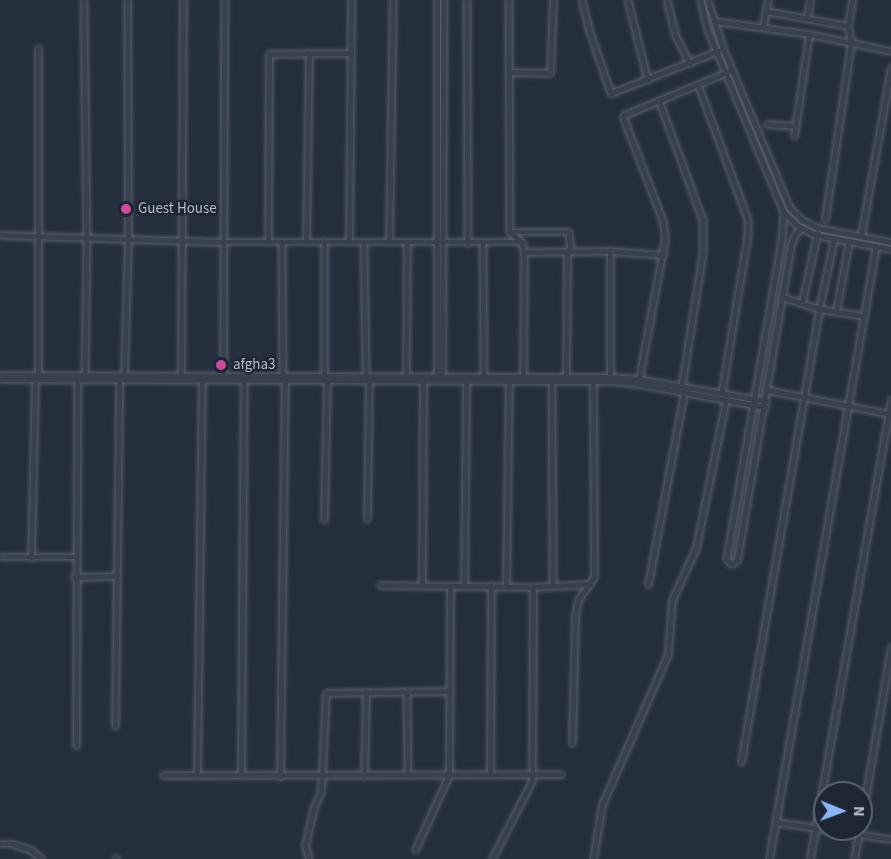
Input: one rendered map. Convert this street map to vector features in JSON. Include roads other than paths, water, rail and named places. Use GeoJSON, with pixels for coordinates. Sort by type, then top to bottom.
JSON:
{"type":"FeatureCollection","features":[{"type":"Feature","properties":{"kind":"street"},"geometry":{"type":"LineString","coordinates":[[84,0],[87,237],[85,375]]}},
{"type":"Feature","properties":{"kind":"street"},"geometry":{"type":"LineString","coordinates":[[124,375],[128,238],[127,0]]}},
{"type":"Feature","properties":{"kind":"street"},"geometry":{"type":"LineString","coordinates":[[181,375],[183,0]]}},
{"type":"Feature","properties":{"kind":"street"},"geometry":{"type":"LineString","coordinates":[[223,375],[224,0]]}},
{"type":"Feature","properties":{"kind":"street"},"geometry":{"type":"LineString","coordinates":[[350,243],[351,0]]}},
{"type":"Feature","properties":{"kind":"street"},"geometry":{"type":"LineString","coordinates":[[389,242],[393,0]]}},
{"type":"Feature","properties":{"kind":"street"},"geometry":{"type":"LineString","coordinates":[[437,0],[440,378]]}},
{"type":"Feature","properties":{"kind":"street"},"geometry":{"type":"LineString","coordinates":[[440,242],[443,0]]}},
{"type":"Feature","properties":{"kind":"street"},"geometry":{"type":"LineString","coordinates":[[467,0],[468,243]]}},
{"type":"Feature","properties":{"kind":"street"},"geometry":{"type":"LineString","coordinates":[[509,0],[510,232]]}},
{"type":"Feature","properties":{"kind":"street"},"geometry":{"type":"LineString","coordinates":[[510,72],[550,73],[553,0]]}},
{"type":"Feature","properties":{"kind":"street"},"geometry":{"type":"LineString","coordinates":[[582,0],[611,93],[723,48]]}},
{"type":"Feature","properties":{"kind":"street"},"geometry":{"type":"LineString","coordinates":[[628,0],[648,80]]}},
{"type":"Feature","properties":{"kind":"street"},"geometry":{"type":"LineString","coordinates":[[667,0],[676,36],[690,63]]}},
{"type":"Feature","properties":{"kind":"street"},"geometry":{"type":"LineString","coordinates":[[701,0],[717,51],[784,212],[802,228],[816,235],[891,249]]}},
{"type":"Feature","properties":{"kind":"street"},"geometry":{"type":"LineString","coordinates":[[708,0],[723,48],[790,208],[802,220],[818,228],[891,242]]}},
{"type":"Feature","properties":{"kind":"street"},"geometry":{"type":"LineString","coordinates":[[763,27],[768,0]]}},
{"type":"Feature","properties":{"kind":"street"},"geometry":{"type":"LineString","coordinates":[[807,18],[810,0]]}},
{"type":"Feature","properties":{"kind":"street"},"geometry":{"type":"LineString","coordinates":[[825,219],[851,42],[848,26],[852,0]]}},
{"type":"Feature","properties":{"kind":"street"},"geometry":{"type":"LineString","coordinates":[[766,11],[848,26]]}},
{"type":"Feature","properties":{"kind":"street"},"geometry":{"type":"LineString","coordinates":[[715,21],[809,34],[891,51]]}},
{"type":"Feature","properties":{"kind":"street"},"geometry":{"type":"LineString","coordinates":[[794,136],[809,34]]}},
{"type":"Feature","properties":{"kind":"street"},"geometry":{"type":"LineString","coordinates":[[31,558],[39,236],[39,49]]}},
{"type":"Feature","properties":{"kind":"street"},"geometry":{"type":"LineString","coordinates":[[268,242],[268,56],[271,53],[351,53]]}},
{"type":"Feature","properties":{"kind":"street"},"geometry":{"type":"LineString","coordinates":[[306,242],[309,53]]}},
{"type":"Feature","properties":{"kind":"street"},"geometry":{"type":"LineString","coordinates":[[861,236],[891,68]]}},
{"type":"Feature","properties":{"kind":"street"},"geometry":{"type":"LineString","coordinates":[[639,379],[665,239],[663,222],[622,117],[732,70]]}},
{"type":"Feature","properties":{"kind":"street"},"geometry":{"type":"LineString","coordinates":[[698,84],[748,219],[748,236],[722,393]]}},
{"type":"Feature","properties":{"kind":"street"},"geometry":{"type":"LineString","coordinates":[[659,100],[694,191],[704,230],[703,254],[682,386]]}},
{"type":"Feature","properties":{"kind":"street"},"geometry":{"type":"LineString","coordinates":[[768,124],[796,126]]}},
{"type":"Feature","properties":{"kind":"street"},"geometry":{"type":"LineString","coordinates":[[784,212],[782,240],[755,406],[727,559],[732,564],[737,560],[791,245],[795,234],[802,228]]}},
{"type":"Feature","properties":{"kind":"street"},"geometry":{"type":"LineString","coordinates":[[802,303],[818,228]]}},
{"type":"Feature","properties":{"kind":"street"},"geometry":{"type":"LineString","coordinates":[[510,232],[522,242],[524,252],[524,376]]}},
{"type":"Feature","properties":{"kind":"street"},"geometry":{"type":"LineString","coordinates":[[510,232],[569,232],[566,376]]}},
{"type":"Feature","properties":{"kind":"street"},"geometry":{"type":"LineString","coordinates":[[0,235],[224,242],[522,242]]}},
{"type":"Feature","properties":{"kind":"street"},"geometry":{"type":"LineString","coordinates":[[741,762],[819,309],[834,239]]}},
{"type":"Feature","properties":{"kind":"street"},"geometry":{"type":"LineString","coordinates":[[836,311],[849,241]]}},
{"type":"Feature","properties":{"kind":"street"},"geometry":{"type":"LineString","coordinates":[[280,777],[284,378],[282,242]]}},
{"type":"Feature","properties":{"kind":"street"},"geometry":{"type":"LineString","coordinates":[[324,242],[324,520]]}},
{"type":"Feature","properties":{"kind":"street"},"geometry":{"type":"LineString","coordinates":[[364,242],[368,378],[368,519]]}},
{"type":"Feature","properties":{"kind":"street"},"geometry":{"type":"LineString","coordinates":[[406,375],[407,243]]}},
{"type":"Feature","properties":{"kind":"street"},"geometry":{"type":"LineString","coordinates":[[483,243],[484,376]]}},
{"type":"Feature","properties":{"kind":"street"},"geometry":{"type":"LineString","coordinates":[[769,859],[876,246]]}},
{"type":"Feature","properties":{"kind":"street"},"geometry":{"type":"LineString","coordinates":[[524,252],[610,251],[663,255]]}},
{"type":"Feature","properties":{"kind":"street"},"geometry":{"type":"LineString","coordinates":[[610,251],[610,377]]}},
{"type":"Feature","properties":{"kind":"street"},"geometry":{"type":"LineString","coordinates":[[782,297],[819,309],[864,316]]}},
{"type":"Feature","properties":{"kind":"street"},"geometry":{"type":"LineString","coordinates":[[0,377],[124,375],[244,381],[284,378]]}},
{"type":"Feature","properties":{"kind":"street"},"geometry":{"type":"LineString","coordinates":[[36,377],[119,380],[181,375],[223,375],[423,381],[484,376],[610,377],[755,406],[765,404]]}},
{"type":"Feature","properties":{"kind":"street"},"geometry":{"type":"LineString","coordinates":[[368,378],[406,375],[466,381],[639,379],[756,399],[765,404]]}},
{"type":"Feature","properties":{"kind":"street"},"geometry":{"type":"LineString","coordinates":[[76,746],[74,557],[77,380]]}},
{"type":"Feature","properties":{"kind":"street"},"geometry":{"type":"LineString","coordinates":[[115,726],[119,380]]}},
{"type":"Feature","properties":{"kind":"street"},"geometry":{"type":"LineString","coordinates":[[197,776],[202,380]]}},
{"type":"Feature","properties":{"kind":"street"},"geometry":{"type":"LineString","coordinates":[[241,776],[244,381]]}},
{"type":"Feature","properties":{"kind":"street"},"geometry":{"type":"LineString","coordinates":[[422,585],[423,381]]}},
{"type":"Feature","properties":{"kind":"street"},"geometry":{"type":"LineString","coordinates":[[464,586],[466,381]]}},
{"type":"Feature","properties":{"kind":"street"},"geometry":{"type":"LineString","coordinates":[[506,586],[509,381]]}},
{"type":"Feature","properties":{"kind":"street"},"geometry":{"type":"LineString","coordinates":[[552,381],[553,584]]}},
{"type":"Feature","properties":{"kind":"street"},"geometry":{"type":"LineString","coordinates":[[572,743],[575,617],[578,600],[594,577],[593,381]]}},
{"type":"Feature","properties":{"kind":"street"},"geometry":{"type":"LineString","coordinates":[[767,390],[890,414]]}},
{"type":"Feature","properties":{"kind":"street"},"geometry":{"type":"LineString","coordinates":[[648,585],[684,392]]}},
{"type":"Feature","properties":{"kind":"street"},"geometry":{"type":"LineString","coordinates":[[593,859],[602,805],[668,654],[672,600],[696,548],[726,399]]}},
{"type":"Feature","properties":{"kind":"street"},"geometry":{"type":"LineString","coordinates":[[824,781],[891,400]]}},
{"type":"Feature","properties":{"kind":"street"},"geometry":{"type":"LineString","coordinates":[[0,557],[74,557]]}},
{"type":"Feature","properties":{"kind":"street"},"geometry":{"type":"LineString","coordinates":[[74,577],[115,576]]}},
{"type":"Feature","properties":{"kind":"street"},"geometry":{"type":"LineString","coordinates":[[380,585],[533,587],[553,584],[590,584]]}},
{"type":"Feature","properties":{"kind":"street"},"geometry":{"type":"LineString","coordinates":[[415,850],[449,775],[450,586]]}},
{"type":"Feature","properties":{"kind":"street"},"geometry":{"type":"LineString","coordinates":[[490,774],[491,586]]}},
{"type":"Feature","properties":{"kind":"street"},"geometry":{"type":"LineString","coordinates":[[492,859],[530,789],[533,587]]}},
{"type":"Feature","properties":{"kind":"street"},"geometry":{"type":"LineString","coordinates":[[868,781],[891,648]]}},
{"type":"Feature","properties":{"kind":"street"},"geometry":{"type":"LineString","coordinates":[[309,859],[305,846],[307,829],[321,791],[325,695],[329,692],[450,691]]}},
{"type":"Feature","properties":{"kind":"street"},"geometry":{"type":"LineString","coordinates":[[364,776],[366,692]]}},
{"type":"Feature","properties":{"kind":"street"},"geometry":{"type":"LineString","coordinates":[[407,692],[408,775]]}},
{"type":"Feature","properties":{"kind":"street"},"geometry":{"type":"LineString","coordinates":[[163,776],[561,774]]}},
{"type":"Feature","properties":{"kind":"street"},"geometry":{"type":"LineString","coordinates":[[777,822],[813,828]]}},
{"type":"Feature","properties":{"kind":"street"},"geometry":{"type":"LineString","coordinates":[[873,835],[891,839]]}},
{"type":"Feature","properties":{"kind":"street"},"geometry":{"type":"LineString","coordinates":[[810,859],[813,841]]}},
{"type":"Feature","properties":{"kind":"street"},"geometry":{"type":"LineString","coordinates":[[854,859],[858,841]]}},
{"type":"Feature","properties":{"kind":"street"},"geometry":{"type":"LineString","coordinates":[[0,844],[13,844],[31,850],[42,859]]}},
{"type":"Feature","properties":{"kind":"place","name":"Guest House"},"geometry":{"type":"Point","coordinates":[126,209]}},
{"type":"Feature","properties":{"kind":"place","name":"afgha3"},"geometry":{"type":"Point","coordinates":[221,365]}}]}
